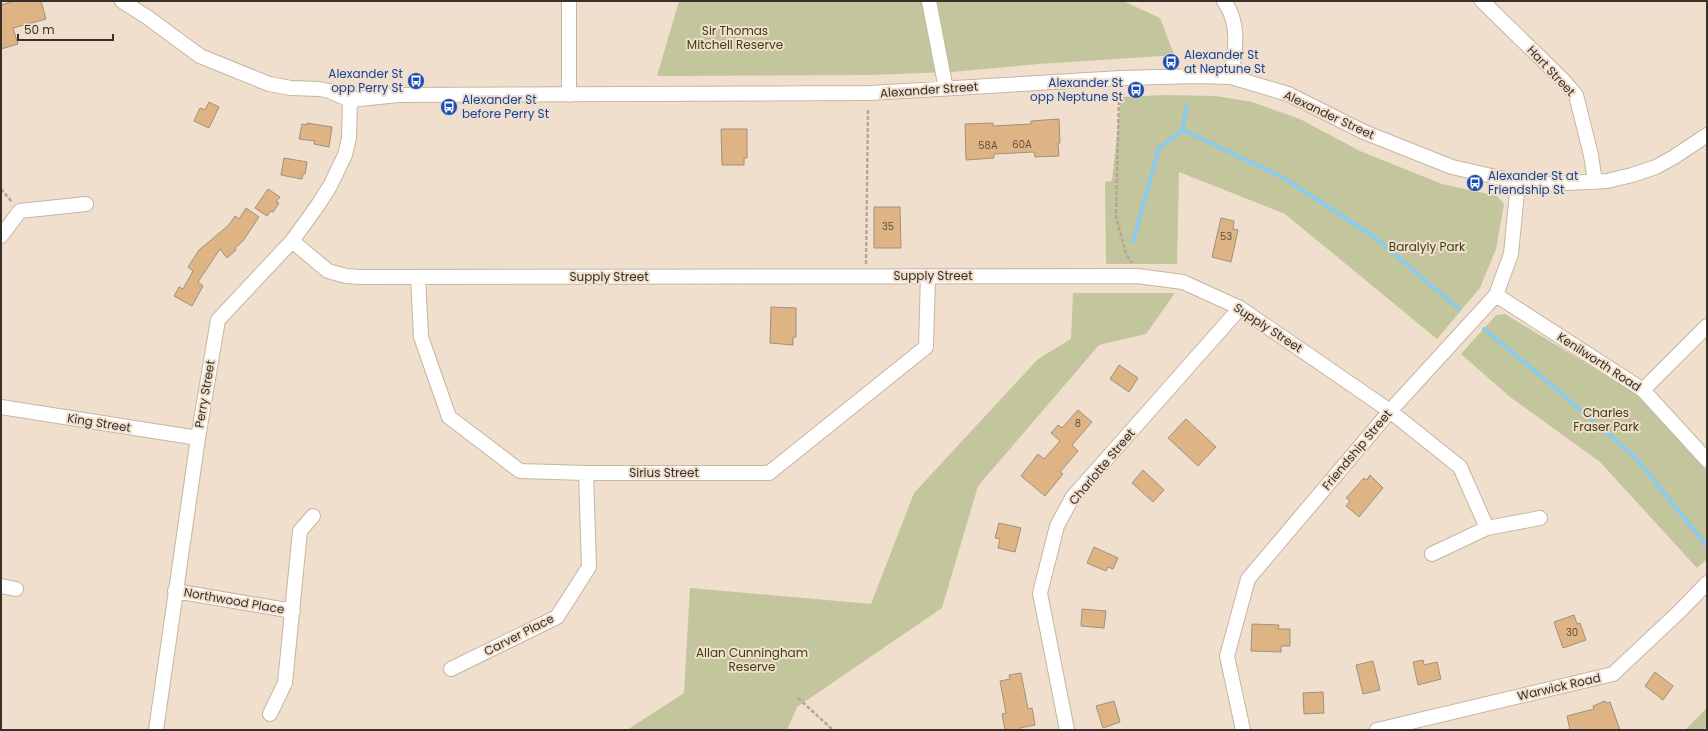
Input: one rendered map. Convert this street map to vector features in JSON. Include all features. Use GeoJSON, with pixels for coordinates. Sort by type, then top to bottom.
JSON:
{"type":"FeatureCollection","features":[{"type":"Feature","properties":{"kind":"street"},"geometry":{"type":"LineString","coordinates":[[122,1],[147,17],[196,53],[220,65],[269,84],[281,87],[330,91],[350,100]]}},
{"type":"Feature","properties":{"kind":"street"},"geometry":{"type":"LineString","coordinates":[[137,1],[147,17]]}},
{"type":"Feature","properties":{"kind":"street"},"geometry":{"type":"LineString","coordinates":[[569,1],[569,95]]}},
{"type":"Feature","properties":{"kind":"street"},"geometry":{"type":"LineString","coordinates":[[929,1],[946,88]]}},
{"type":"Feature","properties":{"kind":"street"},"geometry":{"type":"LineString","coordinates":[[1224,1],[1234,19],[1236,36],[1231,77]]}},
{"type":"Feature","properties":{"kind":"street","name":"Hart Street"},"geometry":{"type":"LineString","coordinates":[[1482,1],[1562,79],[1576,95],[1591,155],[1595,182]]}},
{"type":"Feature","properties":{"kind":"street","name":"Alexander Street"},"geometry":{"type":"LineString","coordinates":[[350,100],[376,96],[398,95],[870,93],[1121,78],[1198,76],[1231,77],[1288,94],[1364,132],[1452,167],[1518,182],[1546,184],[1595,182],[1632,175],[1656,167],[1674,157],[1705,135]]}},
{"type":"Feature","properties":{"kind":"street","name":"Perry Street"},"geometry":{"type":"LineString","coordinates":[[156,730],[198,438],[218,320],[292,241],[330,186],[345,155],[350,129],[350,100]]}},
{"type":"Feature","properties":{"kind":"street","name":"Friendship Street"},"geometry":{"type":"LineString","coordinates":[[1243,730],[1227,656],[1248,579],[1390,411],[1496,295],[1511,254],[1518,182]]}},
{"type":"Feature","properties":{"kind":"street"},"geometry":{"type":"LineString","coordinates":[[1,236],[20,211],[86,204]]}},
{"type":"Feature","properties":{"kind":"street","name":"Supply Street"},"geometry":{"type":"LineString","coordinates":[[292,241],[328,271],[346,276],[1139,276],[1182,282],[1240,308],[1390,411],[1460,467],[1474,494],[1487,528]]}},
{"type":"Feature","properties":{"kind":"street","name":"Sirius Street"},"geometry":{"type":"LineString","coordinates":[[418,277],[421,337],[449,417],[520,471],[586,473],[768,473],[926,347],[928,276]]}},
{"type":"Feature","properties":{"kind":"street","name":"Kenilworth Road"},"geometry":{"type":"LineString","coordinates":[[1496,295],[1643,390],[1707,460]]}},
{"type":"Feature","properties":{"kind":"street","name":"Charlotte Street"},"geometry":{"type":"LineString","coordinates":[[1067,730],[1040,593],[1057,526],[1072,498],[1240,308]]}},
{"type":"Feature","properties":{"kind":"street"},"geometry":{"type":"LineString","coordinates":[[1643,390],[1707,326]]}},
{"type":"Feature","properties":{"kind":"street","name":"King Street"},"geometry":{"type":"LineString","coordinates":[[1,407],[198,438]]}},
{"type":"Feature","properties":{"kind":"street","name":"Carver Place"},"geometry":{"type":"LineString","coordinates":[[451,669],[557,617],[589,567],[586,473]]}},
{"type":"Feature","properties":{"kind":"street","name":"Northwood Place"},"geometry":{"type":"LineString","coordinates":[[270,714],[285,683],[300,531],[313,516]]}},
{"type":"Feature","properties":{"kind":"street"},"geometry":{"type":"LineString","coordinates":[[1432,554],[1487,528],[1540,518]]}},
{"type":"Feature","properties":{"kind":"street","name":"Warwick Road"},"geometry":{"type":"LineString","coordinates":[[1377,730],[1613,674],[1680,611],[1707,583]]}},
{"type":"Feature","properties":{"kind":"street"},"geometry":{"type":"LineString","coordinates":[[1,586],[16,589]]}},
{"type":"Feature","properties":{"kind":"street","name":"Northwood Place"},"geometry":{"type":"LineString","coordinates":[[175,591],[293,611]]}},
{"type":"Feature","properties":{"kind":"path"},"geometry":{"type":"LineString","coordinates":[[1119,95],[1116,216],[1126,254],[1139,276]]}},
{"type":"Feature","properties":{"kind":"path"},"geometry":{"type":"LineString","coordinates":[[865,276],[868,110]]}},
{"type":"Feature","properties":{"kind":"path"},"geometry":{"type":"LineString","coordinates":[[1,189],[20,211]]}},
{"type":"Feature","properties":{"kind":"path"},"geometry":{"type":"LineString","coordinates":[[798,698],[833,730]]}},
{"type":"Feature","properties":{"kind":"green space","name":"Sir Thomas Mitchell Reserve"},"geometry":{"type":"Polygon","coordinates":[[[679,1],[1123,1],[1160,18],[1175,57],[1162,56],[1039,64],[951,72],[869,75],[657,76],[679,1]]]}},
{"type":"Feature","properties":{"kind":"green space","name":"Baralyly Park"},"geometry":{"type":"Polygon","coordinates":[[[1166,95],[1216,96],[1252,102],[1300,119],[1360,151],[1442,184],[1497,196],[1504,204],[1496,249],[1480,288],[1437,339],[1285,214],[1179,172],[1177,264],[1106,264],[1105,182],[1112,181],[1121,97],[1166,95]]]}},
{"type":"Feature","properties":{"kind":"green space","name":"Allan Cunningham Reserve"},"geometry":{"type":"Polygon","coordinates":[[[1073,293],[1175,293],[1146,334],[1099,345],[978,486],[942,608],[797,707],[787,730],[627,730],[684,693],[690,588],[871,604],[914,493],[1038,359],[1071,339],[1073,293]]]}},
{"type":"Feature","properties":{"kind":"green space","name":"Charles Fraser Park"},"geometry":{"type":"Polygon","coordinates":[[[1505,314],[1634,392],[1706,470],[1707,559],[1697,568],[1600,462],[1510,397],[1461,354],[1496,315],[1505,314]]]}},
{"type":"Feature","properties":{"kind":"green space"},"geometry":{"type":"Polygon","coordinates":[[[1707,708],[1707,730],[1685,730],[1707,708]]]}},
{"type":"Feature","properties":{"kind":"building"},"geometry":{"type":"Polygon","coordinates":[[[14,1],[41,1],[46,19],[13,28],[18,44],[1,49],[1,5],[14,1]]]}},
{"type":"Feature","properties":{"kind":"building"},"geometry":{"type":"Polygon","coordinates":[[[209,102],[219,107],[209,128],[194,121],[200,108],[205,110],[209,102]]]}},
{"type":"Feature","properties":{"kind":"building"},"geometry":{"type":"Polygon","coordinates":[[[1059,119],[1059,156],[1035,157],[1034,152],[994,154],[994,158],[966,160],[965,124],[993,123],[993,126],[1031,124],[1031,121],[1059,119]]]}},
{"type":"Feature","properties":{"kind":"building"},"geometry":{"type":"Polygon","coordinates":[[[307,123],[332,127],[329,147],[314,144],[315,141],[299,139],[302,124],[307,125],[307,123]]]}},
{"type":"Feature","properties":{"kind":"building"},"geometry":{"type":"Polygon","coordinates":[[[721,129],[747,129],[747,158],[744,158],[744,165],[722,165],[721,129]]]}},
{"type":"Feature","properties":{"kind":"building"},"geometry":{"type":"Polygon","coordinates":[[[284,158],[307,162],[305,174],[303,174],[302,179],[281,175],[284,158]]]}},
{"type":"Feature","properties":{"kind":"building"},"geometry":{"type":"Polygon","coordinates":[[[268,189],[280,197],[276,202],[279,203],[273,212],[271,211],[267,216],[255,208],[268,189]]]}},
{"type":"Feature","properties":{"kind":"building"},"geometry":{"type":"Polygon","coordinates":[[[874,207],[900,207],[901,248],[874,248],[874,207]]]}},
{"type":"Feature","properties":{"kind":"building"},"geometry":{"type":"Polygon","coordinates":[[[246,208],[259,217],[243,241],[235,248],[236,250],[227,258],[220,249],[198,282],[203,286],[192,306],[174,296],[179,287],[183,289],[193,271],[188,267],[199,250],[229,225],[235,216],[239,219],[246,208]]]}},
{"type":"Feature","properties":{"kind":"building"},"geometry":{"type":"Polygon","coordinates":[[[1221,218],[1234,221],[1233,229],[1238,230],[1231,262],[1212,257],[1221,218]]]}},
{"type":"Feature","properties":{"kind":"building"},"geometry":{"type":"Polygon","coordinates":[[[771,307],[796,308],[796,337],[793,337],[793,345],[770,343],[771,307]]]}},
{"type":"Feature","properties":{"kind":"building"},"geometry":{"type":"Polygon","coordinates":[[[1119,365],[1138,378],[1129,392],[1110,379],[1119,365]]]}},
{"type":"Feature","properties":{"kind":"building"},"geometry":{"type":"Polygon","coordinates":[[[1078,410],[1092,422],[1072,445],[1078,451],[1060,472],[1063,474],[1045,496],[1021,476],[1038,454],[1044,459],[1060,441],[1051,433],[1058,425],[1062,428],[1078,410]]]}},
{"type":"Feature","properties":{"kind":"building"},"geometry":{"type":"Polygon","coordinates":[[[1186,419],[1216,447],[1198,466],[1168,438],[1186,419]]]}},
{"type":"Feature","properties":{"kind":"building"},"geometry":{"type":"Polygon","coordinates":[[[1143,470],[1164,490],[1153,502],[1132,483],[1143,470]]]}},
{"type":"Feature","properties":{"kind":"building"},"geometry":{"type":"Polygon","coordinates":[[[1370,475],[1383,488],[1359,517],[1346,506],[1350,501],[1346,498],[1364,478],[1367,480],[1370,475]]]}},
{"type":"Feature","properties":{"kind":"building"},"geometry":{"type":"Polygon","coordinates":[[[999,523],[1021,528],[1015,552],[998,548],[1000,539],[995,538],[999,523]]]}},
{"type":"Feature","properties":{"kind":"building"},"geometry":{"type":"Polygon","coordinates":[[[1094,547],[1118,558],[1113,569],[1108,567],[1106,571],[1087,563],[1094,547]]]}},
{"type":"Feature","properties":{"kind":"building"},"geometry":{"type":"Polygon","coordinates":[[[1082,609],[1106,611],[1104,628],[1081,626],[1082,609]]]}},
{"type":"Feature","properties":{"kind":"building"},"geometry":{"type":"Polygon","coordinates":[[[1574,615],[1577,624],[1580,623],[1586,640],[1563,648],[1554,622],[1574,615]]]}},
{"type":"Feature","properties":{"kind":"building"},"geometry":{"type":"Polygon","coordinates":[[[1252,624],[1279,625],[1278,629],[1290,629],[1290,646],[1281,646],[1281,652],[1251,651],[1252,624]]]}},
{"type":"Feature","properties":{"kind":"building"},"geometry":{"type":"Polygon","coordinates":[[[1423,660],[1424,665],[1437,662],[1441,679],[1418,685],[1413,662],[1423,660]]]}},
{"type":"Feature","properties":{"kind":"building"},"geometry":{"type":"Polygon","coordinates":[[[1373,661],[1380,690],[1363,694],[1356,665],[1373,661]]]}},
{"type":"Feature","properties":{"kind":"building"},"geometry":{"type":"Polygon","coordinates":[[[1655,672],[1673,686],[1663,700],[1645,686],[1655,672]]]}},
{"type":"Feature","properties":{"kind":"building"},"geometry":{"type":"Polygon","coordinates":[[[1021,673],[1028,709],[1032,708],[1035,725],[1020,728],[1020,730],[1005,730],[1002,714],[1006,713],[1000,681],[1010,679],[1009,675],[1021,673]]]}},
{"type":"Feature","properties":{"kind":"building"},"geometry":{"type":"Polygon","coordinates":[[[1323,692],[1324,713],[1304,714],[1303,693],[1323,692]]]}},
{"type":"Feature","properties":{"kind":"building"},"geometry":{"type":"Polygon","coordinates":[[[1114,701],[1120,722],[1103,728],[1096,706],[1114,701]]]}},
{"type":"Feature","properties":{"kind":"building"},"geometry":{"type":"Polygon","coordinates":[[[1605,701],[1606,703],[1610,702],[1620,730],[1570,730],[1567,716],[1594,709],[1593,706],[1605,701]]]}},
{"type":"Feature","properties":{"kind":"waterway"},"geometry":{"type":"LineString","coordinates":[[1186,106],[1183,130],[1282,177],[1373,236],[1459,309]]}},
{"type":"Feature","properties":{"kind":"waterway"},"geometry":{"type":"LineString","coordinates":[[1133,242],[1159,148],[1183,130]]}},
{"type":"Feature","properties":{"kind":"waterway"},"geometry":{"type":"LineString","coordinates":[[1484,329],[1636,458],[1707,546]]}},
{"type":"Feature","properties":{"kind":"place","name":"Alexander St at Neptune St"},"geometry":{"type":"Point","coordinates":[1171,62]}},
{"type":"Feature","properties":{"kind":"place","name":"Alexander St opp Perry St"},"geometry":{"type":"Point","coordinates":[416,81]}},
{"type":"Feature","properties":{"kind":"place","name":"Alexander St opp Neptune St"},"geometry":{"type":"Point","coordinates":[1136,90]}},
{"type":"Feature","properties":{"kind":"place","name":"Alexander St before Perry St"},"geometry":{"type":"Point","coordinates":[449,107]}},
{"type":"Feature","properties":{"kind":"place","name":"Alexander St at Friendship St"},"geometry":{"type":"Point","coordinates":[1475,183]}}]}
